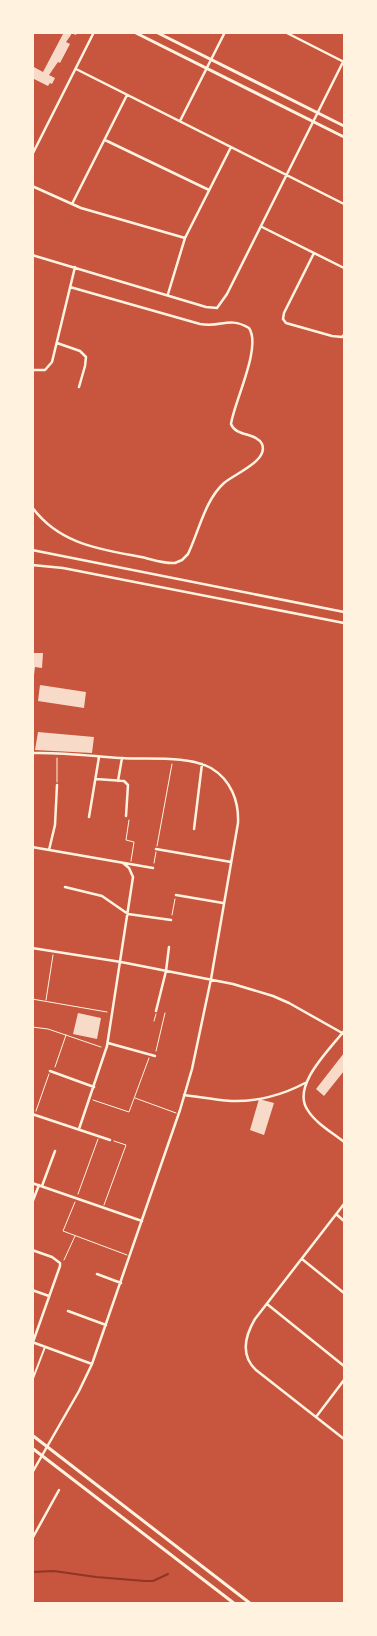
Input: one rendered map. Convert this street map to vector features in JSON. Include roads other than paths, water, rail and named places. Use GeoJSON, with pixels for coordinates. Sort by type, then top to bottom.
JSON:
{"type":"FeatureCollection","features":[{"type":"Feature","properties":{"kind":"street"},"geometry":{"type":"LineString","coordinates":[[32,155],[94,32]]}},
{"type":"Feature","properties":{"kind":"street"},"geometry":{"type":"LineString","coordinates":[[134,32],[344,137]]}},
{"type":"Feature","properties":{"kind":"street"},"geometry":{"type":"LineString","coordinates":[[180,121],[224,32]]}},
{"type":"Feature","properties":{"kind":"street"},"geometry":{"type":"LineString","coordinates":[[158,33],[344,126]]}},
{"type":"Feature","properties":{"kind":"street"},"geometry":{"type":"LineString","coordinates":[[32,255],[216,308],[227,294],[344,61],[287,33]]}},
{"type":"Feature","properties":{"kind":"street"},"geometry":{"type":"LineString","coordinates":[[76,69],[344,204]]}},
{"type":"Feature","properties":{"kind":"street"},"geometry":{"type":"LineString","coordinates":[[72,204],[127,95]]}},
{"type":"Feature","properties":{"kind":"street"},"geometry":{"type":"LineString","coordinates":[[104,140],[209,190]]}},
{"type":"Feature","properties":{"kind":"street"},"geometry":{"type":"LineString","coordinates":[[168,294],[186,238],[231,147]]}},
{"type":"Feature","properties":{"kind":"street"},"geometry":{"type":"LineString","coordinates":[[32,186],[95,212],[186,238]]}},
{"type":"Feature","properties":{"kind":"street"},"geometry":{"type":"LineString","coordinates":[[262,226],[344,268]]}},
{"type":"Feature","properties":{"kind":"street"},"geometry":{"type":"LineString","coordinates":[[314,253],[283,316],[284,322],[332,336],[343,336]]}},
{"type":"Feature","properties":{"kind":"street"},"geometry":{"type":"LineString","coordinates":[[32,370],[42,371],[48,368],[52,362],[75,267]]}},
{"type":"Feature","properties":{"kind":"street"},"geometry":{"type":"LineString","coordinates":[[32,507],[54,529],[75,542],[118,553],[174,563],[182,560],[188,554],[218,489],[231,477],[255,463],[262,449],[262,444],[258,439],[236,432],[231,424],[250,360],[252,337],[249,328],[230,322],[210,326],[200,324],[70,286]]}},
{"type":"Feature","properties":{"kind":"street"},"geometry":{"type":"LineString","coordinates":[[57,343],[80,351],[85,355],[85,366],[79,386]]}},
{"type":"Feature","properties":{"kind":"street"},"geometry":{"type":"LineString","coordinates":[[32,550],[344,612]]}},
{"type":"Feature","properties":{"kind":"street"},"geometry":{"type":"LineString","coordinates":[[32,565],[63,568],[344,623]]}},
{"type":"Feature","properties":{"kind":"street"},"geometry":{"type":"LineString","coordinates":[[32,753],[173,760],[202,764],[219,773],[230,786],[238,812],[224,903],[198,1046],[179,1114],[92,1364],[75,1398],[32,1473]]}},
{"type":"Feature","properties":{"kind":"street"},"geometry":{"type":"LineString","coordinates":[[89,817],[99,757]]}},
{"type":"Feature","properties":{"kind":"street"},"geometry":{"type":"LineString","coordinates":[[118,781],[122,758]]}},
{"type":"Feature","properties":{"kind":"street"},"geometry":{"type":"LineString","coordinates":[[194,829],[202,764]]}},
{"type":"Feature","properties":{"kind":"street"},"geometry":{"type":"LineString","coordinates":[[96,779],[124,782],[128,787],[126,816]]}},
{"type":"Feature","properties":{"kind":"street"},"geometry":{"type":"LineString","coordinates":[[49,850],[55,825],[57,785]]}},
{"type":"Feature","properties":{"kind":"street"},"geometry":{"type":"LineString","coordinates":[[32,847],[153,868]]}},
{"type":"Feature","properties":{"kind":"street"},"geometry":{"type":"LineString","coordinates":[[156,850],[231,862]]}},
{"type":"Feature","properties":{"kind":"street"},"geometry":{"type":"LineString","coordinates":[[79,1129],[108,1043],[113,1013],[133,877],[129,868],[123,863]]}},
{"type":"Feature","properties":{"kind":"street"},"geometry":{"type":"LineString","coordinates":[[65,887],[102,896],[128,914],[170,920]]}},
{"type":"Feature","properties":{"kind":"street"},"geometry":{"type":"LineString","coordinates":[[176,895],[224,903]]}},
{"type":"Feature","properties":{"kind":"street"},"geometry":{"type":"LineString","coordinates":[[156,1011],[166,971],[169,947]]}},
{"type":"Feature","properties":{"kind":"street"},"geometry":{"type":"LineString","coordinates":[[32,948],[211,979],[273,996],[304,1010],[344,1032],[318,1064],[306,1082],[304,1091],[307,1109],[344,1142]]}},
{"type":"Feature","properties":{"kind":"street"},"geometry":{"type":"LineString","coordinates":[[108,1043],[155,1056]]}},
{"type":"Feature","properties":{"kind":"street"},"geometry":{"type":"LineString","coordinates":[[52,1072],[94,1087]]}},
{"type":"Feature","properties":{"kind":"street"},"geometry":{"type":"LineString","coordinates":[[184,1095],[231,1101],[242,1100],[274,1096],[292,1090],[306,1082]]}},
{"type":"Feature","properties":{"kind":"street"},"geometry":{"type":"LineString","coordinates":[[34,1114],[110,1140]]}},
{"type":"Feature","properties":{"kind":"street"},"geometry":{"type":"LineString","coordinates":[[32,1203],[55,1151]]}},
{"type":"Feature","properties":{"kind":"street"},"geometry":{"type":"LineString","coordinates":[[32,1183],[142,1222]]}},
{"type":"Feature","properties":{"kind":"street"},"geometry":{"type":"LineString","coordinates":[[344,1204],[250,1327],[246,1340],[246,1352],[251,1365],[344,1439]]}},
{"type":"Feature","properties":{"kind":"street"},"geometry":{"type":"LineString","coordinates":[[336,1214],[344,1221]]}},
{"type":"Feature","properties":{"kind":"street"},"geometry":{"type":"LineString","coordinates":[[32,1250],[52,1257],[60,1263],[33,1342],[92,1364]]}},
{"type":"Feature","properties":{"kind":"street"},"geometry":{"type":"LineString","coordinates":[[302,1258],[344,1293]]}},
{"type":"Feature","properties":{"kind":"street"},"geometry":{"type":"LineString","coordinates":[[97,1274],[121,1283]]}},
{"type":"Feature","properties":{"kind":"street"},"geometry":{"type":"LineString","coordinates":[[32,1290],[49,1296]]}},
{"type":"Feature","properties":{"kind":"street"},"geometry":{"type":"LineString","coordinates":[[267,1304],[344,1366]]}},
{"type":"Feature","properties":{"kind":"street"},"geometry":{"type":"LineString","coordinates":[[68,1311],[106,1325]]}},
{"type":"Feature","properties":{"kind":"street"},"geometry":{"type":"LineString","coordinates":[[32,1381],[45,1347]]}},
{"type":"Feature","properties":{"kind":"street"},"geometry":{"type":"LineString","coordinates":[[316,1417],[344,1380]]}},
{"type":"Feature","properties":{"kind":"street"},"geometry":{"type":"LineString","coordinates":[[32,1436],[252,1604]]}},
{"type":"Feature","properties":{"kind":"street"},"geometry":{"type":"LineString","coordinates":[[32,1448],[235,1604]]}},
{"type":"Feature","properties":{"kind":"street"},"geometry":{"type":"LineString","coordinates":[[32,1539],[59,1490]]}},
{"type":"Feature","properties":{"kind":"waterway"},"geometry":{"type":"LineString","coordinates":[[32,1572],[54,1571],[145,1581],[153,1581],[168,1574]]}}]}
